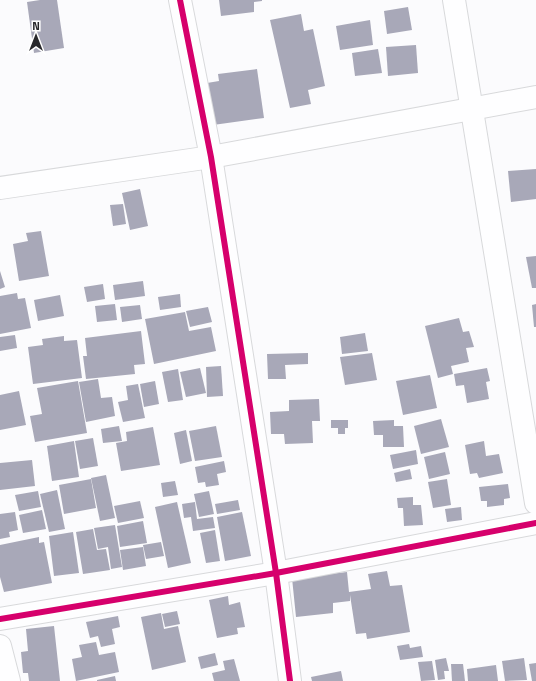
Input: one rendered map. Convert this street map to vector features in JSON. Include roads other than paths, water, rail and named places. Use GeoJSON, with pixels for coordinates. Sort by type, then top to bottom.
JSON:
{"type":"FeatureCollection","features":[{"type":"Feature","properties":{"kind":"street"},"geometry":{"type":"LineString","coordinates":[[180,0],[211,157],[276,574],[290,681]]}},
{"type":"Feature","properties":{"kind":"street"},"geometry":{"type":"LineString","coordinates":[[454,0],[536,503]]}},
{"type":"Feature","properties":{"kind":"street"},"geometry":{"type":"LineString","coordinates":[[0,188],[211,157],[536,97]]}},
{"type":"Feature","properties":{"kind":"street"},"geometry":{"type":"LineString","coordinates":[[0,620],[276,574],[536,523]]}},
{"type":"Feature","properties":{"kind":"street"},"geometry":{"type":"LineString","coordinates":[[0,646],[9,681]]}}]}
